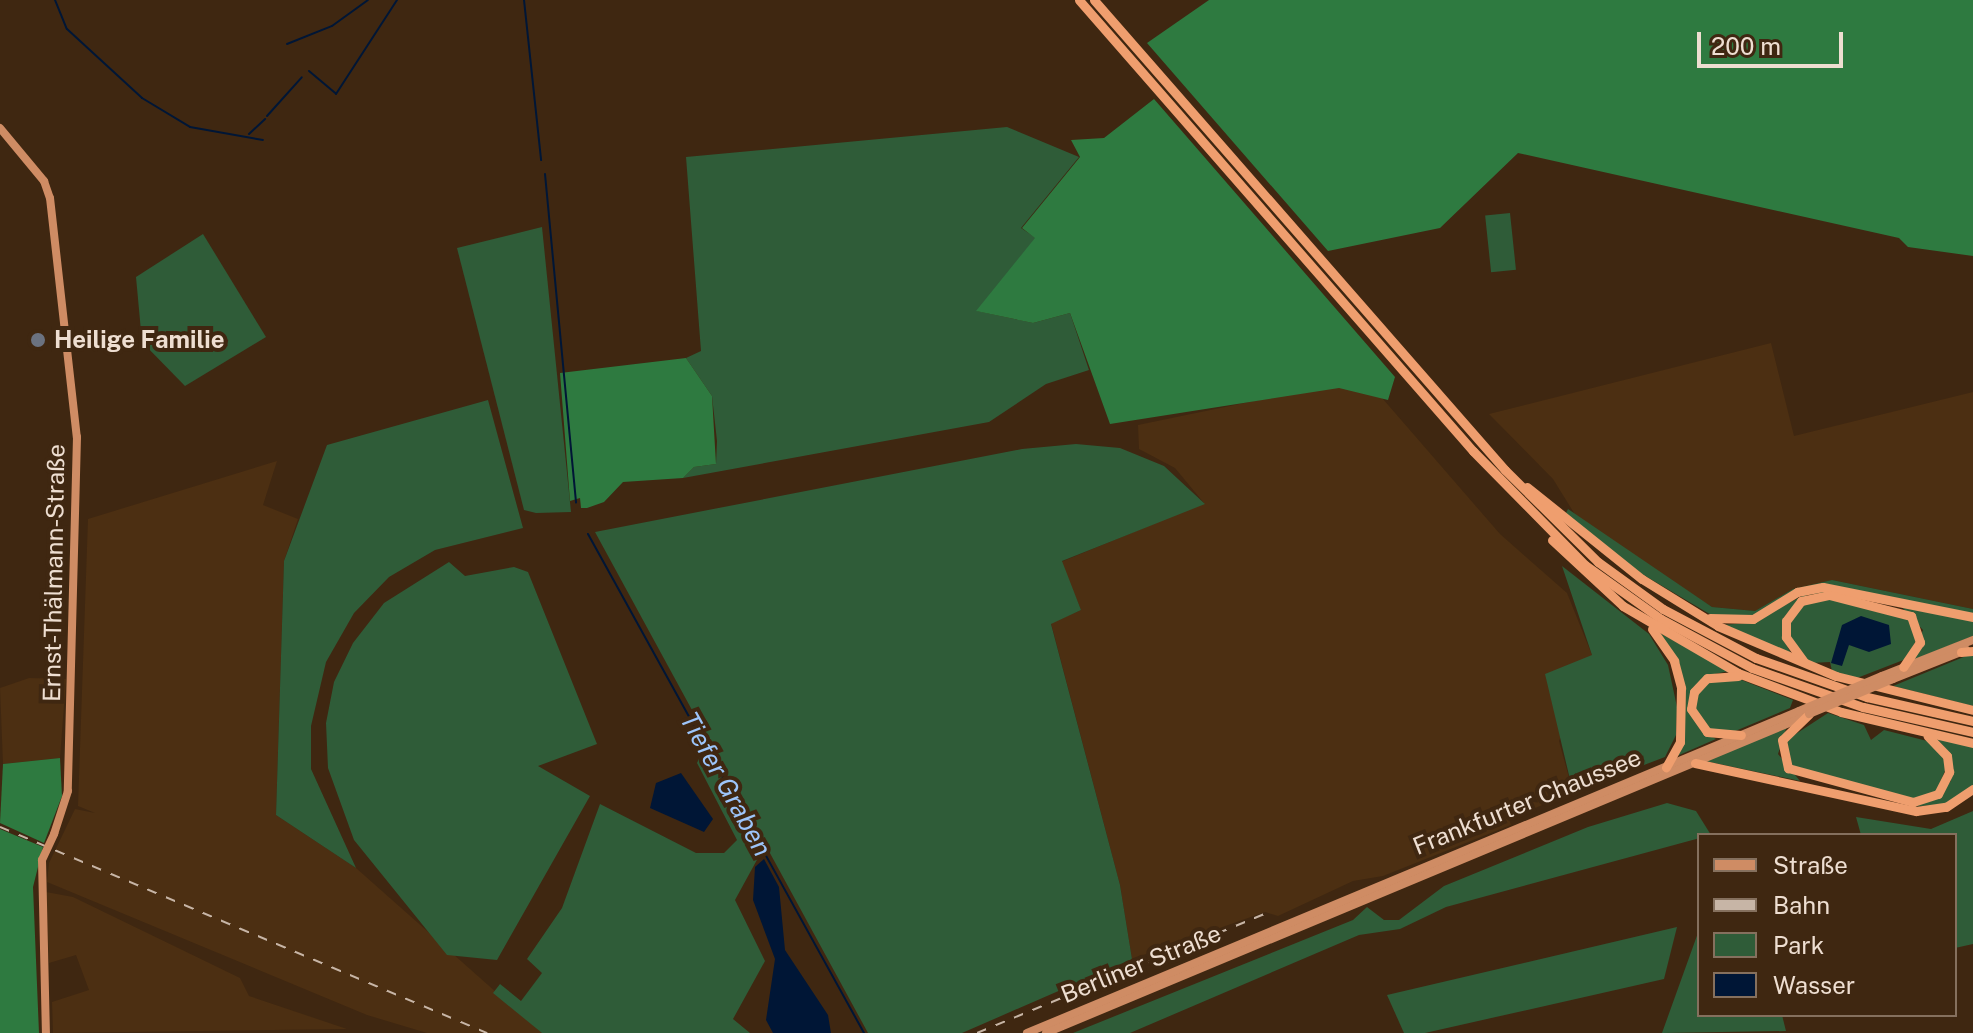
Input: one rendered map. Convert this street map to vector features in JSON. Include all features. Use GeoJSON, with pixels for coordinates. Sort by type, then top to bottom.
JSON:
{"type":"FeatureCollection","features":[{"type":"Feature","properties":{"kind":"highway"},"geometry":{"type":"LineString","coordinates":[[1079,0],[1595,585],[1648,623],[1744,676],[1841,712],[1973,743]]}},
{"type":"Feature","properties":{"kind":"highway"},"geometry":{"type":"LineString","coordinates":[[1094,0],[1505,470],[1598,562],[1708,634],[1810,680],[1973,721]]}},
{"type":"Feature","properties":{"kind":"highway"},"geometry":{"type":"LineString","coordinates":[[1505,470],[1642,579],[1703,617],[1809,667],[1973,710]]}},
{"type":"Feature","properties":{"kind":"highway"},"geometry":{"type":"LineString","coordinates":[[1541,524],[1661,619],[1752,668],[1863,707],[1973,732]]}},
{"type":"Feature","properties":{"kind":"highway"},"geometry":{"type":"LineString","coordinates":[[1703,617],[1753,619],[1797,592],[1823,587],[1973,617]]}},
{"type":"Feature","properties":{"kind":"highway"},"geometry":{"type":"LineString","coordinates":[[1809,667],[1789,646],[1786,621],[1801,601],[1829,595],[1911,616],[1920,642],[1903,667]]}},
{"type":"Feature","properties":{"kind":"highway"},"geometry":{"type":"LineString","coordinates":[[1648,623],[1674,661],[1681,688],[1682,735],[1666,767]]}},
{"type":"Feature","properties":{"kind":"highway"},"geometry":{"type":"LineString","coordinates":[[1961,652],[1973,649]]}},
{"type":"Feature","properties":{"kind":"highway"},"geometry":{"type":"LineString","coordinates":[[1741,735],[1703,729],[1691,701],[1707,678],[1744,676]]}},
{"type":"Feature","properties":{"kind":"highway"},"geometry":{"type":"LineString","coordinates":[[1804,713],[1782,740],[1781,755],[1793,772],[1913,802],[1938,794],[1949,772],[1942,747],[1922,732]]}},
{"type":"Feature","properties":{"kind":"highway"},"geometry":{"type":"LineString","coordinates":[[1695,763],[1916,811],[1946,807],[1973,789]]}},
{"type":"Feature","properties":{"kind":"main road","name":"Ernst-Thälmann-Straße"},"geometry":{"type":"LineString","coordinates":[[0,128],[44,181],[50,198],[77,437],[68,791],[42,860],[46,1033]]}},
{"type":"Feature","properties":{"kind":"main road"},"geometry":{"type":"LineString","coordinates":[[1804,713],[1882,676],[1973,640]]}},
{"type":"Feature","properties":{"kind":"main road"},"geometry":{"type":"LineString","coordinates":[[1804,713],[1961,652]]}},
{"type":"Feature","properties":{"kind":"main road","name":"Frankfurter Chaussee"},"geometry":{"type":"LineString","coordinates":[[1271,932],[1741,735],[1804,713]]}},
{"type":"Feature","properties":{"kind":"main road","name":"Frankfurter Chaussee"},"geometry":{"type":"LineString","coordinates":[[1287,933],[1695,763],[1804,713]]}},
{"type":"Feature","properties":{"kind":"main road","name":"Berliner Straße"},"geometry":{"type":"LineString","coordinates":[[1027,1033],[1271,932]]}},
{"type":"Feature","properties":{"kind":"main road","name":"Berliner Straße"},"geometry":{"type":"LineString","coordinates":[[1046,1033],[1287,933]]}},
{"type":"Feature","properties":{"kind":"shaded area"},"geometry":{"type":"Polygon","coordinates":[[[1771,343],[1794,436],[1973,392],[1973,609],[1832,580],[1793,589],[1755,611],[1712,607],[1579,521],[1553,479],[1489,414],[1771,343]]]}},
{"type":"Feature","properties":{"kind":"shaded area"},"geometry":{"type":"Polygon","coordinates":[[[1332,385],[1376,391],[1500,534],[1567,593],[1592,655],[1559,741],[1573,792],[1509,819],[1511,825],[1383,876],[1353,881],[1278,916],[1265,912],[1132,959],[1120,885],[1051,623],[1081,610],[1061,562],[1204,503],[1175,468],[1139,449],[1138,425],[1332,385]]]}},
{"type":"Feature","properties":{"kind":"shaded area"},"geometry":{"type":"Polygon","coordinates":[[[277,461],[263,505],[298,519],[284,561],[276,815],[356,868],[542,1033],[427,1033],[367,1015],[47,882],[49,863],[75,809],[95,813],[78,806],[88,519],[277,461]]]}},
{"type":"Feature","properties":{"kind":"shaded area"},"geometry":{"type":"Polygon","coordinates":[[[29,678],[66,679],[60,758],[3,764],[0,688],[29,678]]]}},
{"type":"Feature","properties":{"kind":"shaded area"},"geometry":{"type":"Polygon","coordinates":[[[46,892],[73,897],[240,978],[249,996],[347,1029],[53,1033],[52,1002],[89,990],[76,955],[49,963],[46,892]]]}},
{"type":"Feature","properties":{"kind":"green space"},"geometry":{"type":"Polygon","coordinates":[[[1209,0],[1973,0],[1973,256],[1908,247],[1899,238],[1518,153],[1440,228],[1328,251],[1147,43],[1209,0]]]}},
{"type":"Feature","properties":{"kind":"green space"},"geometry":{"type":"Polygon","coordinates":[[[1154,99],[1395,377],[1388,400],[1339,388],[1110,424],[1070,313],[1033,323],[976,311],[1035,238],[1022,228],[1080,157],[1071,140],[1104,138],[1154,99]]]}},
{"type":"Feature","properties":{"kind":"green space"},"geometry":{"type":"Polygon","coordinates":[[[1007,127],[1079,157],[1021,228],[1036,238],[977,311],[1033,323],[1070,313],[1089,370],[1046,384],[989,422],[683,478],[694,467],[716,464],[717,441],[712,396],[686,358],[701,351],[686,157],[1007,127]]]}},
{"type":"Feature","properties":{"kind":"green space"},"geometry":{"type":"Polygon","coordinates":[[[1510,213],[1516,270],[1491,272],[1485,216],[1510,213]]]}},
{"type":"Feature","properties":{"kind":"green space"},"geometry":{"type":"Polygon","coordinates":[[[542,227],[571,512],[536,513],[524,510],[457,248],[542,227]]]}},
{"type":"Feature","properties":{"kind":"green space"},"geometry":{"type":"Polygon","coordinates":[[[203,234],[266,337],[185,386],[142,342],[136,277],[203,234]]]}},
{"type":"Feature","properties":{"kind":"green space"},"geometry":{"type":"Polygon","coordinates":[[[686,358],[712,396],[716,464],[694,467],[683,478],[623,482],[604,502],[587,508],[581,508],[580,498],[570,501],[560,373],[686,358]]]}},
{"type":"Feature","properties":{"kind":"green space"},"geometry":{"type":"Polygon","coordinates":[[[488,400],[523,528],[435,550],[389,577],[354,613],[326,662],[311,726],[311,769],[356,868],[276,815],[284,561],[327,445],[488,400]]]}},
{"type":"Feature","properties":{"kind":"green space"},"geometry":{"type":"Polygon","coordinates":[[[1076,444],[1120,448],[1164,466],[1205,504],[1062,561],[1081,610],[1051,624],[1120,885],[1132,959],[962,1033],[868,1033],[595,532],[1022,449],[1076,444]]]}},
{"type":"Feature","properties":{"kind":"green space"},"geometry":{"type":"Polygon","coordinates":[[[1568,509],[1712,607],[1755,611],[1793,589],[1832,580],[1973,609],[1973,614],[1823,584],[1755,615],[1713,616],[1642,574],[1565,515],[1568,509]]]}},
{"type":"Feature","properties":{"kind":"green space"},"geometry":{"type":"Polygon","coordinates":[[[449,562],[465,576],[514,567],[528,572],[597,744],[538,766],[590,796],[497,960],[447,955],[354,840],[328,768],[326,723],[334,682],[353,643],[384,603],[449,562]]]}},
{"type":"Feature","properties":{"kind":"green space"},"geometry":{"type":"Polygon","coordinates":[[[1562,566],[1649,634],[1668,665],[1677,707],[1676,735],[1665,757],[1573,792],[1545,674],[1592,655],[1562,566]]]}},
{"type":"Feature","properties":{"kind":"green space"},"geometry":{"type":"Polygon","coordinates":[[[1812,591],[1829,592],[1807,595],[1786,615],[1783,639],[1791,653],[1720,625],[1750,623],[1812,591]]]}},
{"type":"Feature","properties":{"kind":"green space"},"geometry":{"type":"Polygon","coordinates":[[[1821,597],[1907,615],[1918,637],[1906,659],[1857,678],[1832,671],[1830,662],[1811,663],[1791,644],[1788,623],[1795,609],[1821,597]]]}},
{"type":"Feature","properties":{"kind":"green space"},"geometry":{"type":"Polygon","coordinates":[[[1900,605],[1973,620],[1973,636],[1911,661],[1923,630],[1900,605]]]}},
{"type":"Feature","properties":{"kind":"green space"},"geometry":{"type":"Polygon","coordinates":[[[1658,632],[1729,671],[1705,676],[1689,710],[1701,731],[1716,739],[1677,756],[1683,687],[1658,632]]]}},
{"type":"Feature","properties":{"kind":"green space"},"geometry":{"type":"Polygon","coordinates":[[[1973,655],[1973,706],[1893,686],[1966,656],[1973,655]]]}},
{"type":"Feature","properties":{"kind":"green space"},"geometry":{"type":"Polygon","coordinates":[[[1739,679],[1793,700],[1790,708],[1733,732],[1714,733],[1695,716],[1694,698],[1708,680],[1739,679]]]}},
{"type":"Feature","properties":{"kind":"green space"},"geometry":{"type":"Polygon","coordinates":[[[1828,713],[1864,725],[1871,740],[1884,730],[1935,743],[1947,766],[1936,792],[1913,800],[1790,766],[1785,741],[1828,713]]]}},
{"type":"Feature","properties":{"kind":"green space"},"geometry":{"type":"Polygon","coordinates":[[[1787,726],[1778,754],[1800,781],[1705,761],[1787,726]]]}},
{"type":"Feature","properties":{"kind":"green space"},"geometry":{"type":"Polygon","coordinates":[[[1934,736],[1973,745],[1973,786],[1945,804],[1910,807],[1934,800],[1951,781],[1948,751],[1934,736]]]}},
{"type":"Feature","properties":{"kind":"green space"},"geometry":{"type":"Polygon","coordinates":[[[705,746],[764,847],[735,900],[765,961],[733,1019],[750,1033],[542,1033],[493,993],[500,984],[521,1001],[542,973],[527,959],[562,908],[600,804],[696,853],[724,853],[737,840],[697,763],[705,746]]]}},
{"type":"Feature","properties":{"kind":"green space"},"geometry":{"type":"Polygon","coordinates":[[[60,758],[62,796],[44,843],[0,823],[3,764],[60,758]]]}},
{"type":"Feature","properties":{"kind":"green space"},"geometry":{"type":"Polygon","coordinates":[[[1667,803],[1696,811],[1710,833],[1697,833],[1697,839],[1446,907],[1400,929],[1359,935],[1130,1033],[1073,1033],[1353,920],[1367,907],[1384,920],[1399,920],[1444,886],[1588,827],[1667,803]]]}},
{"type":"Feature","properties":{"kind":"green space"},"geometry":{"type":"Polygon","coordinates":[[[1973,811],[1973,944],[1957,948],[1957,833],[1860,833],[1856,817],[1931,829],[1973,811]]]}},
{"type":"Feature","properties":{"kind":"green space"},"geometry":{"type":"Polygon","coordinates":[[[0,829],[43,847],[33,887],[39,1033],[0,1033],[0,829]]]}},
{"type":"Feature","properties":{"kind":"green space"},"geometry":{"type":"Polygon","coordinates":[[[1677,927],[1664,979],[1425,1033],[1404,1033],[1387,995],[1677,927]]]}},
{"type":"Feature","properties":{"kind":"green space"},"geometry":{"type":"Polygon","coordinates":[[[1697,936],[1697,1017],[1782,1017],[1786,1031],[1662,1033],[1697,936]]]}},
{"type":"Feature","properties":{"kind":"water"},"geometry":{"type":"Polygon","coordinates":[[[1861,616],[1889,625],[1891,644],[1869,652],[1849,645],[1842,666],[1831,663],[1842,625],[1861,616]]]}},
{"type":"Feature","properties":{"kind":"water"},"geometry":{"type":"Polygon","coordinates":[[[681,773],[713,819],[704,832],[650,808],[656,783],[681,773]]]}},
{"type":"Feature","properties":{"kind":"water"},"geometry":{"type":"Polygon","coordinates":[[[764,859],[779,887],[785,950],[828,1015],[831,1033],[773,1033],[766,1020],[775,959],[753,900],[755,867],[764,859]]]}},
{"type":"Feature","properties":{"kind":"waterway"},"geometry":{"type":"LineString","coordinates":[[55,0],[67,29],[142,98],[190,127],[263,140]]}},
{"type":"Feature","properties":{"kind":"waterway"},"geometry":{"type":"LineString","coordinates":[[287,44],[332,26],[368,0]]}},
{"type":"Feature","properties":{"kind":"waterway"},"geometry":{"type":"LineString","coordinates":[[309,71],[336,94],[397,0]]}},
{"type":"Feature","properties":{"kind":"waterway","name":"Tiefer Graben"},"geometry":{"type":"LineString","coordinates":[[524,0],[541,160]]}},
{"type":"Feature","properties":{"kind":"waterway"},"geometry":{"type":"LineString","coordinates":[[267,116],[302,77]]}},
{"type":"Feature","properties":{"kind":"waterway"},"geometry":{"type":"LineString","coordinates":[[249,134],[265,119]]}},
{"type":"Feature","properties":{"kind":"waterway","name":"Tiefer Graben"},"geometry":{"type":"LineString","coordinates":[[545,174],[576,503]]}},
{"type":"Feature","properties":{"kind":"waterway","name":"Tiefer Graben"},"geometry":{"type":"LineString","coordinates":[[588,534],[864,1033]]}},
{"type":"Feature","properties":{"kind":"railway"},"geometry":{"type":"LineString","coordinates":[[0,827],[487,1033]]}},
{"type":"Feature","properties":{"kind":"railway"},"geometry":{"type":"LineString","coordinates":[[977,1033],[1264,914]]}},
{"type":"Feature","properties":{"kind":"place","name":"Heilige Familie"},"geometry":{"type":"Point","coordinates":[38,340]}}]}
